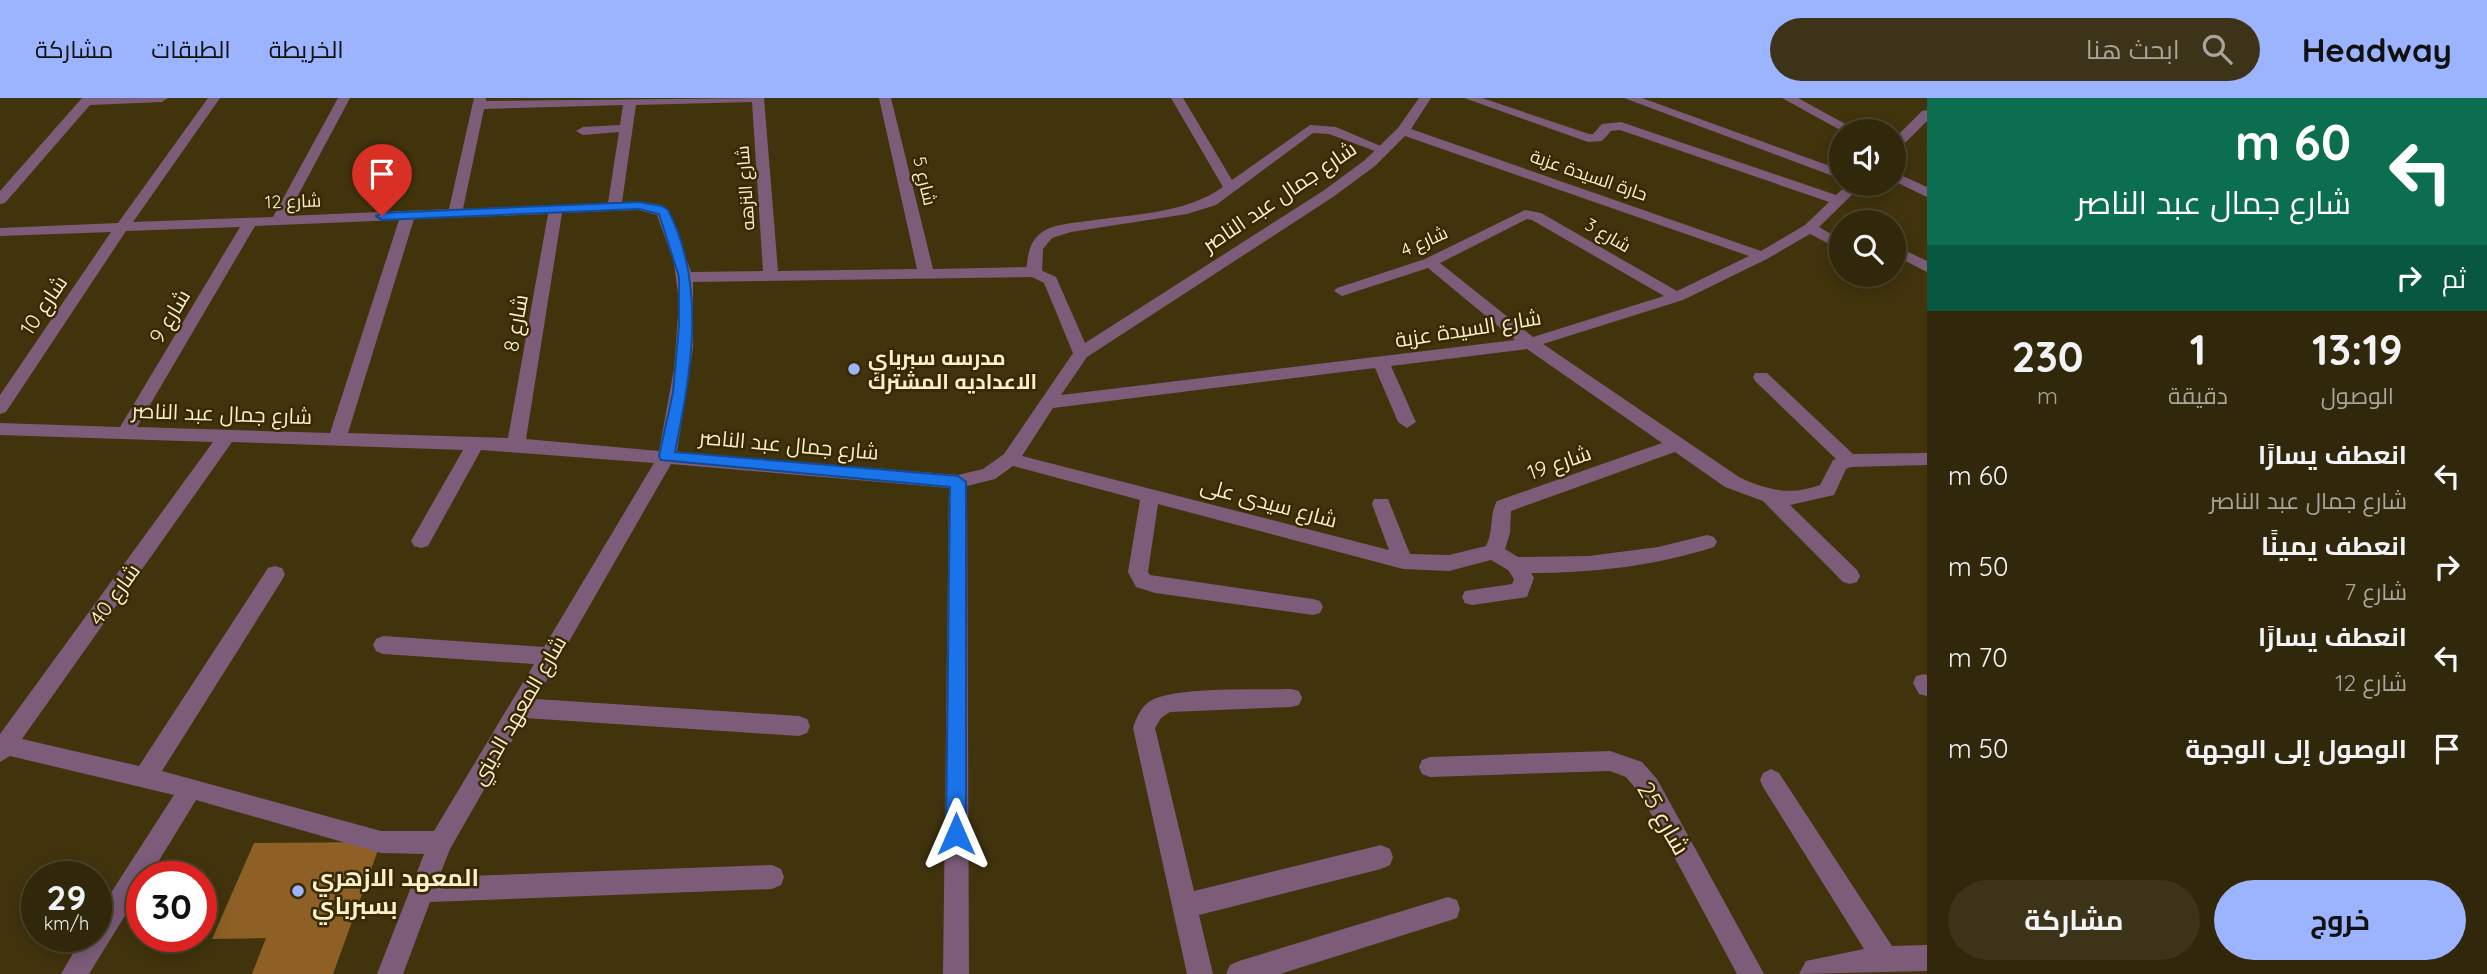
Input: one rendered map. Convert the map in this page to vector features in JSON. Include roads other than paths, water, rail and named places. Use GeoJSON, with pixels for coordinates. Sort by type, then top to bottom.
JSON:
{"type":"FeatureCollection","features":[{"type":"Feature","properties":{"kind":"street"},"geometry":{"type":"LineString","coordinates":[[0,200],[88,99],[162,98]]}},
{"type":"Feature","properties":{"kind":"street","name":"شارع 10"},"geometry":{"type":"LineString","coordinates":[[0,408],[122,227],[214,98]]}},
{"type":"Feature","properties":{"kind":"street"},"geometry":{"type":"LineString","coordinates":[[278,220],[344,98]]}},
{"type":"Feature","properties":{"kind":"street"},"geometry":{"type":"LineString","coordinates":[[455,213],[480,101],[758,98]]}},
{"type":"Feature","properties":{"kind":"street","name":"شارع النزهه"},"geometry":{"type":"LineString","coordinates":[[758,98],[771,276]]}},
{"type":"Feature","properties":{"kind":"street","name":"شارع 5"},"geometry":{"type":"LineString","coordinates":[[885,98],[926,273]]}},
{"type":"Feature","properties":{"kind":"street"},"geometry":{"type":"LineString","coordinates":[[1177,98],[1231,189]]}},
{"type":"Feature","properties":{"kind":"street","name":"شارع جمال عبد الناصر"},"geometry":{"type":"LineString","coordinates":[[0,429],[516,445],[958,482],[989,474],[1010,459],[1081,354],[1328,194],[1403,131],[1425,98]]}},
{"type":"Feature","properties":{"kind":"street"},"geometry":{"type":"LineString","coordinates":[[1470,98],[1585,138],[1597,138],[1608,127],[1621,126],[1835,210]]}},
{"type":"Feature","properties":{"kind":"street"},"geometry":{"type":"LineString","coordinates":[[1630,98],[1829,171]]}},
{"type":"Feature","properties":{"kind":"street"},"geometry":{"type":"LineString","coordinates":[[1787,98],[1829,120]]}},
{"type":"Feature","properties":{"kind":"street"},"geometry":{"type":"LineString","coordinates":[[614,207],[630,101]]}},
{"type":"Feature","properties":{"kind":"street"},"geometry":{"type":"LineString","coordinates":[[1906,134],[1927,114]]}},
{"type":"Feature","properties":{"kind":"street"},"geometry":{"type":"LineString","coordinates":[[583,131],[626,128]]}},
{"type":"Feature","properties":{"kind":"street"},"geometry":{"type":"LineString","coordinates":[[1034,272],[1036,248],[1040,241],[1057,231],[1187,210],[1212,202],[1310,129],[1331,130],[1383,150]]}},
{"type":"Feature","properties":{"kind":"street","name":"حارة السيدة عزبة"},"geometry":{"type":"LineString","coordinates":[[1403,131],[1762,256]]}},
{"type":"Feature","properties":{"kind":"street"},"geometry":{"type":"LineString","coordinates":[[1906,182],[1927,193]]}},
{"type":"Feature","properties":{"kind":"street","name":"شارع السيدة عزبة"},"geometry":{"type":"LineString","coordinates":[[1047,403],[1530,343],[1677,297],[1762,256],[1810,228],[1844,196]]}},
{"type":"Feature","properties":{"kind":"street","name":"شارع 12"},"geometry":{"type":"LineString","coordinates":[[0,232],[649,206],[658,208],[666,219]]}},
{"type":"Feature","properties":{"kind":"street","name":"شارع 8"},"geometry":{"type":"LineString","coordinates":[[516,445],[556,209]]}},
{"type":"Feature","properties":{"kind":"street"},"geometry":{"type":"LineString","coordinates":[[337,439],[408,215]]}},
{"type":"Feature","properties":{"kind":"street","name":"شارع 4"},"geometry":{"type":"LineString","coordinates":[[1342,291],[1430,262],[1518,216]]}},
{"type":"Feature","properties":{"kind":"street","name":"شارع 3"},"geometry":{"type":"LineString","coordinates":[[1518,216],[1536,216],[1677,297]]}},
{"type":"Feature","properties":{"kind":"street","name":"شارع المعهد الديني"},"geometry":{"type":"LineString","coordinates":[[390,974],[440,843],[667,456],[680,392],[686,325],[685,277],[666,219]]}},
{"type":"Feature","properties":{"kind":"street","name":"شارع 9"},"geometry":{"type":"LineString","coordinates":[[125,433],[250,222]]}},
{"type":"Feature","properties":{"kind":"street"},"geometry":{"type":"LineString","coordinates":[[1810,228],[1829,239]]}},
{"type":"Feature","properties":{"kind":"street"},"geometry":{"type":"LineString","coordinates":[[1906,256],[1927,267]]}},
{"type":"Feature","properties":{"kind":"street"},"geometry":{"type":"LineString","coordinates":[[1430,262],[1530,343],[1732,482],[1772,498],[1803,499],[1827,490],[1839,465],[1849,461],[1927,459]]}},
{"type":"Feature","properties":{"kind":"street"},"geometry":{"type":"LineString","coordinates":[[685,277],[1034,272],[1051,280],[1081,354]]}},
{"type":"Feature","properties":{"kind":"street"},"geometry":{"type":"LineString","coordinates":[[1381,362],[1408,422]]}},
{"type":"Feature","properties":{"kind":"street"},"geometry":{"type":"LineString","coordinates":[[1761,377],[1849,461]]}},
{"type":"Feature","properties":{"kind":"street","name":"شارع 40"},"geometry":{"type":"LineString","coordinates":[[3,749],[227,436]]}},
{"type":"Feature","properties":{"kind":"street"},"geometry":{"type":"LineString","coordinates":[[421,541],[474,443]]}},
{"type":"Feature","properties":{"kind":"street","name":"شارع 19"},"geometry":{"type":"LineString","coordinates":[[1493,552],[1500,542],[1503,530],[1501,511],[1504,506],[1677,444]]}},
{"type":"Feature","properties":{"kind":"street","name":"شارع سيدى على"},"geometry":{"type":"LineString","coordinates":[[1010,459],[1403,561],[1449,563],[1493,552]]}},
{"type":"Feature","properties":{"kind":"street"},"geometry":{"type":"LineString","coordinates":[[956,974],[958,482]]}},
{"type":"Feature","properties":{"kind":"street"},"geometry":{"type":"LineString","coordinates":[[1150,495],[1138,572],[1143,580],[1155,585],[1313,607]]}},
{"type":"Feature","properties":{"kind":"street"},"geometry":{"type":"LineString","coordinates":[[1772,498],[1850,576]]}},
{"type":"Feature","properties":{"kind":"street"},"geometry":{"type":"LineString","coordinates":[[1381,504],[1403,561]]}},
{"type":"Feature","properties":{"kind":"street"},"geometry":{"type":"LineString","coordinates":[[1515,565],[1618,563],[1707,542]]}},
{"type":"Feature","properties":{"kind":"street"},"geometry":{"type":"LineString","coordinates":[[1472,597],[1520,591],[1524,578],[1515,565],[1493,552]]}},
{"type":"Feature","properties":{"kind":"street"},"geometry":{"type":"LineString","coordinates":[[145,777],[275,574]]}},
{"type":"Feature","properties":{"kind":"street"},"geometry":{"type":"LineString","coordinates":[[383,645],[550,656]]}},
{"type":"Feature","properties":{"kind":"street"},"geometry":{"type":"LineString","coordinates":[[1200,974],[1144,728],[1146,719],[1153,711],[1170,703],[1291,698]]}},
{"type":"Feature","properties":{"kind":"street"},"geometry":{"type":"LineString","coordinates":[[520,708],[799,726]]}},
{"type":"Feature","properties":{"kind":"street"},"geometry":{"type":"LineString","coordinates":[[3,749],[191,788],[381,842],[440,843]]}},
{"type":"Feature","properties":{"kind":"street","name":"شارع 25"},"geometry":{"type":"LineString","coordinates":[[1430,767],[1611,761],[1633,769],[1649,787],[1751,974]]}},
{"type":"Feature","properties":{"kind":"street"},"geometry":{"type":"LineString","coordinates":[[1771,780],[1885,959]]}},
{"type":"Feature","properties":{"kind":"street"},"geometry":{"type":"LineString","coordinates":[[74,974],[191,788]]}},
{"type":"Feature","properties":{"kind":"street"},"geometry":{"type":"LineString","coordinates":[[1184,906],[1381,857]]}},
{"type":"Feature","properties":{"kind":"street"},"geometry":{"type":"LineString","coordinates":[[422,890],[772,877]]}},
{"type":"Feature","properties":{"kind":"street"},"geometry":{"type":"LineString","coordinates":[[1239,974],[1448,909]]}},
{"type":"Feature","properties":{"kind":"street"},"geometry":{"type":"LineString","coordinates":[[1812,974],[1815,970],[1885,959],[1927,958]]}},
{"type":"Feature","properties":{"kind":"place","name":"مدرسه سبرباي الاعداديه المشترك"},"geometry":{"type":"Point","coordinates":[854,369]}},
{"type":"Feature","properties":{"kind":"place","name":"المعهد الازهري بسبرباي"},"geometry":{"type":"Point","coordinates":[298,891]}}]}
